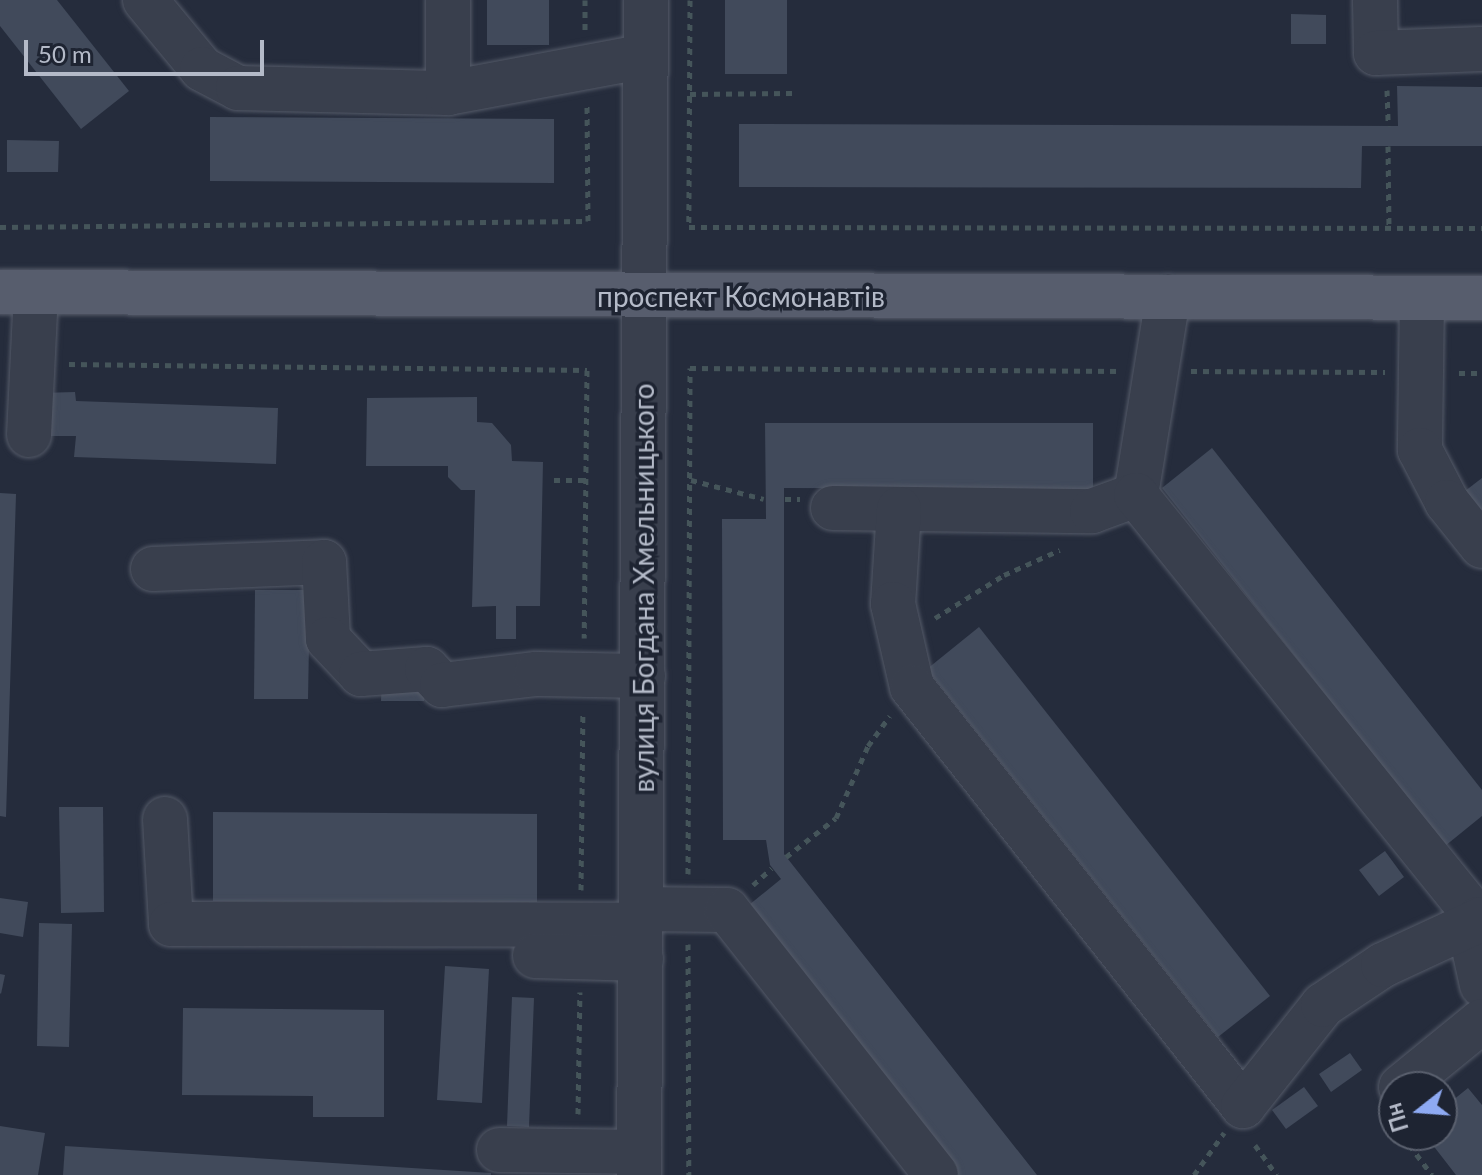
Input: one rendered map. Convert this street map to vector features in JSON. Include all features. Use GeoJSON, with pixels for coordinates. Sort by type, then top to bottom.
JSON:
{"type":"FeatureCollection","features":[{"type":"Feature","properties":{"kind":"main road","name":"проспект Космонавтів"},"geometry":{"type":"LineString","coordinates":[[18,292],[1482,298]]}},
{"type":"Feature","properties":{"kind":"street"},"geometry":{"type":"LineString","coordinates":[[145,0],[202,69],[238,88],[448,93],[646,56]]}},
{"type":"Feature","properties":{"kind":"street"},"geometry":{"type":"LineString","coordinates":[[448,0],[448,93]]}},
{"type":"Feature","properties":{"kind":"street","name":"вулиця Богдана Хмельницького"},"geometry":{"type":"LineString","coordinates":[[639,1163],[646,0]]}},
{"type":"Feature","properties":{"kind":"street"},"geometry":{"type":"LineString","coordinates":[[1375,0],[1376,53],[1482,49]]}},
{"type":"Feature","properties":{"kind":"street"},"geometry":{"type":"LineString","coordinates":[[18,292],[29,435]]}},
{"type":"Feature","properties":{"kind":"street"},"geometry":{"type":"LineString","coordinates":[[1168,297],[1136,495],[1480,919]]}},
{"type":"Feature","properties":{"kind":"street"},"geometry":{"type":"LineString","coordinates":[[1422,298],[1420,450],[1447,502],[1482,546]]}},
{"type":"Feature","properties":{"kind":"street"},"geometry":{"type":"LineString","coordinates":[[833,508],[1092,511],[1136,495]]}},
{"type":"Feature","properties":{"kind":"street"},"geometry":{"type":"LineString","coordinates":[[899,509],[893,604],[912,687],[1249,1126],[1323,1005],[1383,965],[1480,919]]}},
{"type":"Feature","properties":{"kind":"street"},"geometry":{"type":"LineString","coordinates":[[153,569],[324,562],[328,639],[361,674],[427,669],[442,685],[536,674],[643,676]]}},
{"type":"Feature","properties":{"kind":"street"},"geometry":{"type":"LineString","coordinates":[[165,819],[171,924],[581,941]]}},
{"type":"Feature","properties":{"kind":"street"},"geometry":{"type":"LineString","coordinates":[[535,956],[581,941],[641,931],[688,910],[727,910],[936,1175]]}},
{"type":"Feature","properties":{"kind":"street"},"geometry":{"type":"LineString","coordinates":[[1480,919],[1473,944],[1482,985]]}},
{"type":"Feature","properties":{"kind":"street"},"geometry":{"type":"LineString","coordinates":[[1430,1071],[1482,1021]]}},
{"type":"Feature","properties":{"kind":"street"},"geometry":{"type":"LineString","coordinates":[[499,1150],[578,1151],[639,1163]]}},
{"type":"Feature","properties":{"kind":"path"},"geometry":{"type":"LineString","coordinates":[[0,227],[588,221],[585,0]]}},
{"type":"Feature","properties":{"kind":"path"},"geometry":{"type":"LineString","coordinates":[[690,0],[689,227],[1482,228]]}},
{"type":"Feature","properties":{"kind":"path"},"geometry":{"type":"LineString","coordinates":[[690,94],[792,93]]}},
{"type":"Feature","properties":{"kind":"path"},"geometry":{"type":"LineString","coordinates":[[1388,146],[1389,229]]}},
{"type":"Feature","properties":{"kind":"path"},"geometry":{"type":"LineString","coordinates":[[689,1175],[690,368],[1482,373]]}},
{"type":"Feature","properties":{"kind":"path"},"geometry":{"type":"LineString","coordinates":[[23,377],[587,370],[578,1151]]}},
{"type":"Feature","properties":{"kind":"path"},"geometry":{"type":"LineString","coordinates":[[554,480],[585,480]]}},
{"type":"Feature","properties":{"kind":"path"},"geometry":{"type":"LineString","coordinates":[[691,480],[764,499]]}},
{"type":"Feature","properties":{"kind":"path"},"geometry":{"type":"LineString","coordinates":[[1194,1175],[1249,1126],[1277,1175]]}},
{"type":"Feature","properties":{"kind":"path"},"geometry":{"type":"LineString","coordinates":[[1419,1151],[1432,1175]]}},
{"type":"Feature","properties":{"kind":"building"},"geometry":{"type":"Polygon","coordinates":[[[0,0],[57,0],[129,91],[81,129],[0,26],[0,0]]]}},
{"type":"Feature","properties":{"kind":"building"},"geometry":{"type":"Polygon","coordinates":[[[487,0],[549,0],[549,45],[487,45],[487,0]]]}},
{"type":"Feature","properties":{"kind":"building"},"geometry":{"type":"Polygon","coordinates":[[[725,0],[787,0],[787,74],[725,74],[725,0]]]}},
{"type":"Feature","properties":{"kind":"building"},"geometry":{"type":"Polygon","coordinates":[[[1291,14],[1326,15],[1326,44],[1291,44],[1291,14]]]}},
{"type":"Feature","properties":{"kind":"building"},"geometry":{"type":"Polygon","coordinates":[[[1397,86],[1482,87],[1482,146],[1362,146],[1361,188],[739,187],[739,124],[1398,126],[1397,86]]]}},
{"type":"Feature","properties":{"kind":"building"},"geometry":{"type":"Polygon","coordinates":[[[210,117],[554,119],[554,183],[210,181],[210,117]]]}},
{"type":"Feature","properties":{"kind":"building"},"geometry":{"type":"Polygon","coordinates":[[[7,140],[59,141],[58,172],[7,172],[7,140]]]}},
{"type":"Feature","properties":{"kind":"building"},"geometry":{"type":"Polygon","coordinates":[[[75,392],[76,401],[278,408],[276,464],[74,457],[76,436],[40,436],[40,393],[75,392]]]}},
{"type":"Feature","properties":{"kind":"building"},"geometry":{"type":"Polygon","coordinates":[[[477,397],[477,422],[492,423],[511,445],[512,461],[543,462],[540,606],[516,606],[516,639],[496,639],[496,606],[472,607],[475,490],[461,490],[448,477],[448,466],[366,466],[367,398],[477,397]]]}},
{"type":"Feature","properties":{"kind":"building"},"geometry":{"type":"Polygon","coordinates":[[[765,423],[1093,423],[1093,489],[784,488],[784,854],[1037,1175],[954,1175],[744,909],[781,879],[770,865],[766,840],[723,840],[722,519],[766,519],[765,423]]]}},
{"type":"Feature","properties":{"kind":"building"},"geometry":{"type":"Polygon","coordinates":[[[1212,448],[1482,790],[1482,816],[1445,846],[1162,488],[1212,448]]]}},
{"type":"Feature","properties":{"kind":"building"},"geometry":{"type":"Polygon","coordinates":[[[1482,478],[1482,513],[1465,491],[1482,478]]]}},
{"type":"Feature","properties":{"kind":"building"},"geometry":{"type":"Polygon","coordinates":[[[0,493],[16,494],[6,817],[0,816],[0,493]]]}},
{"type":"Feature","properties":{"kind":"building"},"geometry":{"type":"Polygon","coordinates":[[[255,590],[310,590],[308,699],[254,699],[255,590]]]}},
{"type":"Feature","properties":{"kind":"building"},"geometry":{"type":"Polygon","coordinates":[[[979,627],[1270,996],[1218,1037],[927,669],[979,627]]]}},
{"type":"Feature","properties":{"kind":"building"},"geometry":{"type":"Polygon","coordinates":[[[382,679],[425,679],[424,701],[381,701],[382,679]]]}},
{"type":"Feature","properties":{"kind":"building"},"geometry":{"type":"Polygon","coordinates":[[[59,807],[103,807],[104,912],[61,913],[59,807]]]}},
{"type":"Feature","properties":{"kind":"building"},"geometry":{"type":"Polygon","coordinates":[[[213,812],[537,814],[537,902],[213,901],[213,812]]]}},
{"type":"Feature","properties":{"kind":"building"},"geometry":{"type":"Polygon","coordinates":[[[1385,851],[1404,877],[1379,896],[1359,870],[1385,851]]]}},
{"type":"Feature","properties":{"kind":"building"},"geometry":{"type":"Polygon","coordinates":[[[0,898],[28,902],[23,937],[0,933],[0,898]]]}},
{"type":"Feature","properties":{"kind":"building"},"geometry":{"type":"Polygon","coordinates":[[[39,923],[72,924],[69,1047],[37,1046],[39,923]]]}},
{"type":"Feature","properties":{"kind":"building"},"geometry":{"type":"Polygon","coordinates":[[[445,966],[489,969],[482,1103],[437,1100],[445,966]]]}},
{"type":"Feature","properties":{"kind":"building"},"geometry":{"type":"Polygon","coordinates":[[[0,974],[5,975],[1,994],[0,993],[0,974]]]}},
{"type":"Feature","properties":{"kind":"building"},"geometry":{"type":"Polygon","coordinates":[[[512,997],[534,998],[529,1127],[507,1126],[512,997]]]}},
{"type":"Feature","properties":{"kind":"building"},"geometry":{"type":"Polygon","coordinates":[[[183,1008],[384,1010],[384,1117],[313,1117],[313,1096],[182,1095],[183,1008]]]}},
{"type":"Feature","properties":{"kind":"building"},"geometry":{"type":"Polygon","coordinates":[[[1350,1053],[1362,1070],[1331,1092],[1319,1074],[1350,1053]]]}},
{"type":"Feature","properties":{"kind":"building"},"geometry":{"type":"Polygon","coordinates":[[[1304,1087],[1318,1106],[1286,1129],[1272,1110],[1304,1087]]]}},
{"type":"Feature","properties":{"kind":"building"},"geometry":{"type":"Polygon","coordinates":[[[1468,1088],[1482,1105],[1482,1175],[1456,1175],[1437,1151],[1458,1151],[1458,1096],[1468,1088]]]}},
{"type":"Feature","properties":{"kind":"building"},"geometry":{"type":"Polygon","coordinates":[[[0,1126],[45,1133],[38,1175],[0,1175],[0,1126]]]}},
{"type":"Feature","properties":{"kind":"building"},"geometry":{"type":"Polygon","coordinates":[[[65,1146],[491,1173],[491,1175],[63,1175],[65,1146]]]}}]}
